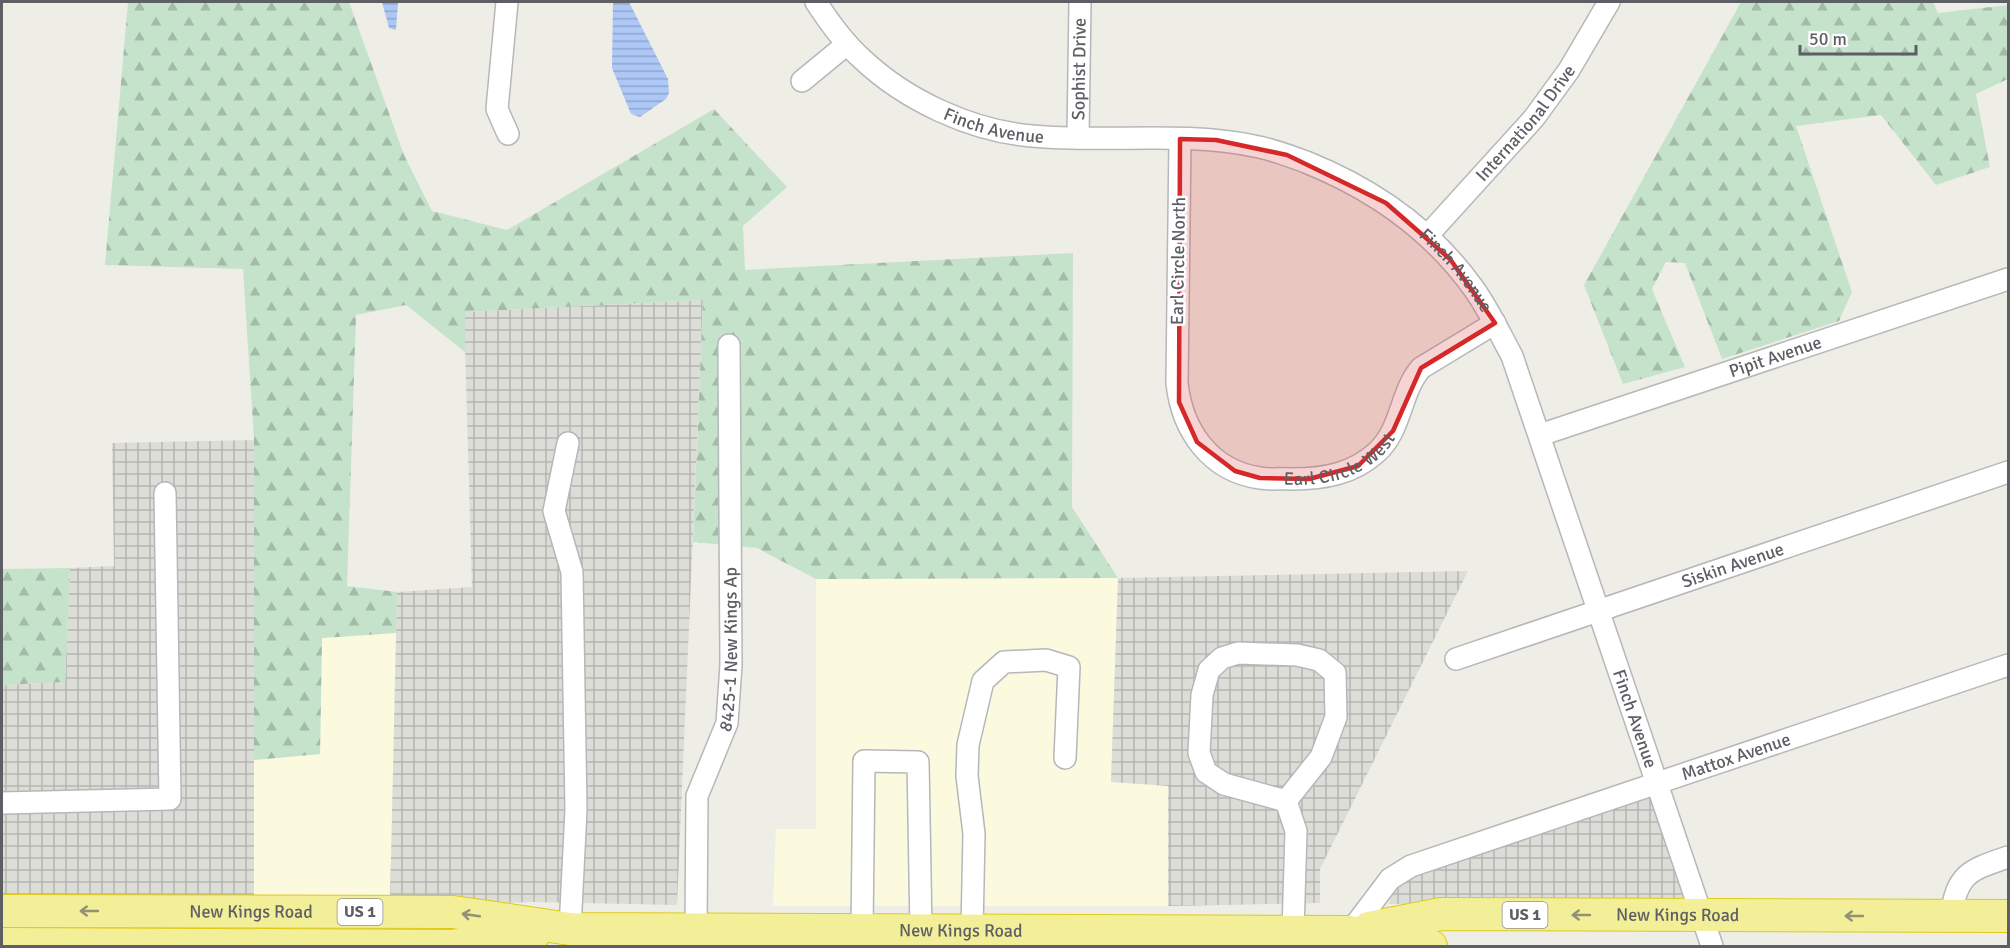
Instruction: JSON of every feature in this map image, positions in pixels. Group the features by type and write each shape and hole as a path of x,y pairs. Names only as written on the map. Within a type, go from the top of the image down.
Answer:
{"highway":[{"name":"New Kings Road","path":"2,911 453,912 580,935"},
{"name":"New Kings Road","path":"1350,932 1441,914 2008,916"},
{"name":"New Kings Road","path":"2,944 451,945 580,935 821,938 862,930 972,930 1350,932 1431,946"}],"street":[{"path":"507,2 497,109 508,134"},
{"name":"Finch Avenue","path":"816,2 833,28 861,59 908,94 962,120 996,131 1032,136 1216,140 1256,146 1287,155 1357,186 1386,203 1427,236 1450,259 1474,290 1512,356 1712,946"},
{"name":"Sophist Drive","path":"1078,137 1080,2"},
{"name":"International Drive","path":"1427,236 1534,118 1569,70 1609,2"},
{"path":"802,81 847,44"},
{"name":"Earl Circle North","path":"1177,383 1180,139"},
{"name":"Pipit Avenue","path":"1540,435 2008,279"},
{"name":"Earl Circle West","path":"1177,383 1179,402 1185,421 1197,442 1235,471 1260,478 1309,479 1334,476 1358,466 1378,450 1392,431 1413,377 1421,368 1495,323"},
{"name":"8425-1 New Kings Ap","path":"687,938 697,796 699,786 727,723 729,711 731,665 729,345"},
{"path":"568,443 554,511 572,572 580,935"},
{"name":"Siskin Avenue","path":"1456,659 2008,472"},
{"path":"2,803 170,799 165,493"},
{"path":"1238,653 1297,655 1319,660 1335,673 1336,717 1321,757 1286,801 1224,784 1206,772 1199,753 1202,695 1209,670 1222,658 1238,653"},
{"path":"972,930 974,834 967,776 968,745 983,681 1004,663 1046,660 1069,667 1065,758"},
{"name":"Mattox Avenue","path":"1350,932 1390,879 1411,866 2008,665"},
{"path":"862,930 864,761 918,762 921,930"},
{"path":"1286,801 1296,831 1293,931"},
{"path":"1951,916 1954,895 1967,874 2008,858"}],"highlighted area":[{"path":"1180,139 1216,140 1287,155 1386,203 1450,259 1495,323 1421,368 1393,431 1358,466 1309,479 1260,478 1235,471 1197,442 1179,402"}],"shaded area":[{"path":"703,300 677,905 533,902 390,906 397,592 472,587 464,312"},
{"path":"254,440 254,903 2,901 2,685 65,682 70,568 114,566 112,443"},
{"path":"1468,571 1320,869 1320,903 1168,906 1168,786 1111,782 1118,578"},
{"path":"1118,578 1111,782 1168,785 1168,906 773,906 776,829 816,829 816,579"},
{"path":"396,633 390,906 254,903 254,760 320,754 322,638"},
{"path":"1653,791 1688,905 1389,904 1395,884 1420,870"}],"green space":[{"path":"128,2 349,2 404,155 432,211 507,230 714,109 787,187 743,226 745,270 1073,253 1072,507 1118,578 816,579 757,548 693,542 703,300 465,312 465,352 406,305 356,315 347,586 397,592 396,633 322,638 320,754 254,760 254,440 243,269 105,265"},
{"path":"1741,2 1933,2 1938,13 2008,5 2008,79 1976,94 1990,167 1936,185 1881,115 1796,126 1852,292 1839,321 1722,359 1685,263 1666,262 1652,289 1685,367 1623,384 1584,285"},
{"path":"70,568 65,682 2,685 2,569"}],"water":[{"path":"382,2 398,2 396,30 389,28"},
{"path":"613,2 629,2 668,79 669,93 666,99 640,117 631,114 612,68"}]}
